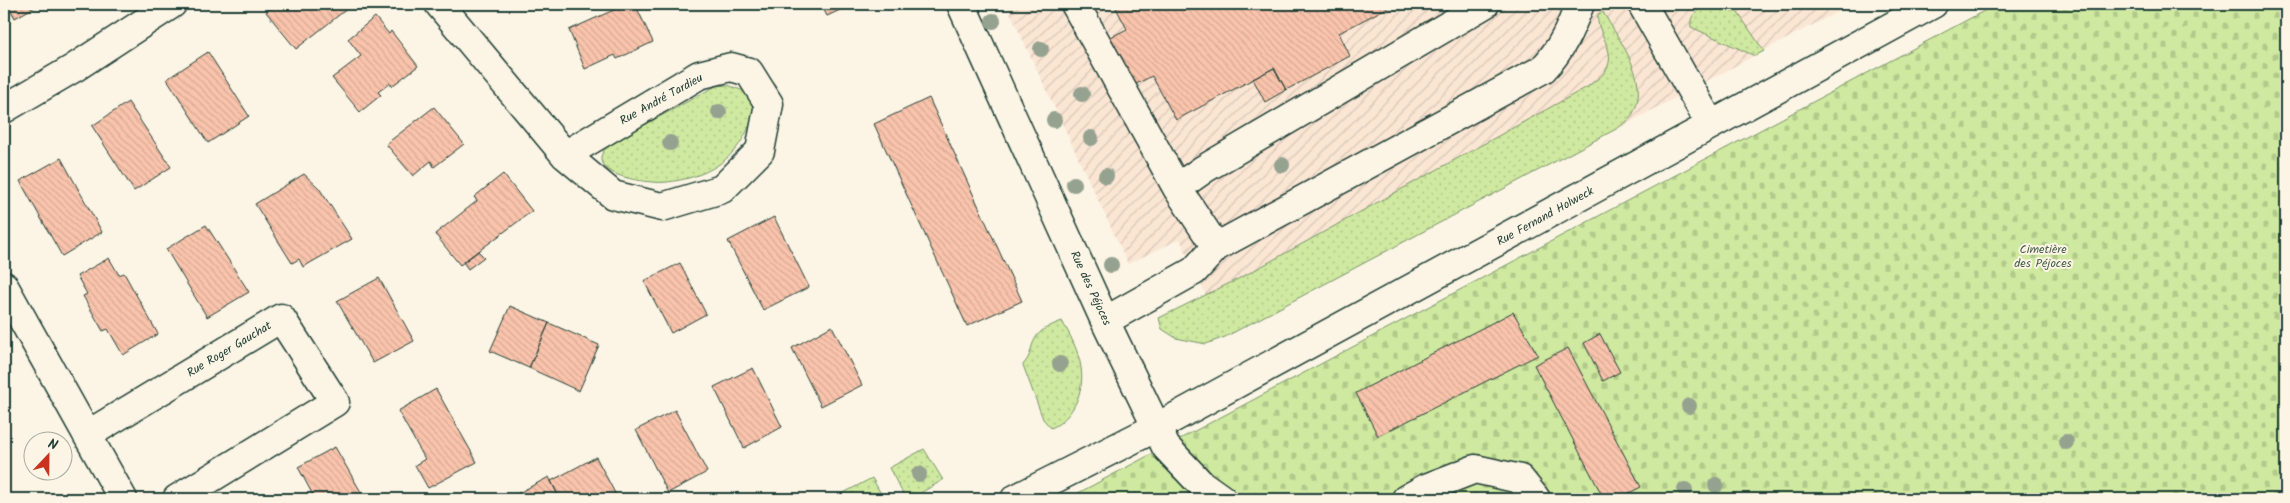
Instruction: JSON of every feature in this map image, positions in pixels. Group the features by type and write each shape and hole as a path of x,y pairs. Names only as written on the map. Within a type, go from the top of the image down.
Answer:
{"street":[{"path":"4,109 74,68 172,4"},
{"name":"Rue André Tardieu","path":"439,4 565,155 613,195 662,207 722,189 760,151 769,104 749,72 732,67 699,76 565,155"},
{"name":"Rue des Péjoces","path":"961,4 1105,321 1166,447 1201,484 1222,499"},
{"path":"1075,4 1178,188 1216,247"},
{"path":"1178,188 1204,168 1484,4"},
{"path":"1105,321 1194,271 1216,247 1543,69 1558,53 1580,4"},
{"path":"1642,4 1712,125"},
{"name":"Rue Fernand Holweck","path":"1157,427 1933,4"},
{"path":"4,286 123,499"},
{"name":"Rue Roger Gauchat","path":"87,435 281,318 335,402 177,499"},
{"path":"1015,499 1157,427"},
{"path":"1406,499 1426,488 1475,469 1520,479 1536,499"}],"shaded area":[{"path":"1006,4 1852,4 1225,337 1180,239 1128,264"}],"green space":[{"path":"1711,4 1732,4 1764,51 1755,56 1691,27 1693,15"},
{"name":"Cimetière des Péjoces","path":"1997,4 2286,4 2286,499 1067,499"},
{"path":"1603,12 1632,64 1638,91 1636,105 1630,118 1618,128 1225,337 1206,344 1176,338 1162,329 1159,318 1242,277 1589,86 1605,72 1609,63 1608,49 1598,21 1598,14"},
{"path":"728,85 746,92 756,109 742,140 732,154 718,165 694,176 660,182 640,181 619,175 604,166 601,160 602,155 604,150 613,142 716,86"},
{"path":"1062,321 1078,355 1082,377 1076,403 1066,418 1051,428 1043,419 1023,365 1037,336 1047,328"},
{"path":"924,449 943,480 910,499 906,499 889,468"},
{"path":"872,478 884,499 832,499"}],"building":[{"path":"7,4 40,4 15,18"},
{"path":"276,4 353,4 296,49 266,12"},
{"path":"627,4 635,4 653,42 617,59 615,55 585,69 569,30"},
{"path":"821,4 853,4 827,16"},
{"path":"1114,4 1394,4 1339,33 1350,56 1286,90 1274,68 1176,120 1152,76 1134,85 1109,38 1127,29"},
{"path":"375,17 389,34 391,31 418,66 392,86 390,83 378,92 381,95 360,112 332,78 361,56 348,39"},
{"path":"208,52 249,116 208,143 167,79"},
{"path":"1274,68 1286,90 1265,102 1253,79"},
{"path":"929,98 1022,301 967,326 874,124"},
{"path":"128,102 171,167 134,191 92,126"},
{"path":"434,107 464,144 434,167 431,161 413,176 386,144"},
{"path":"61,158 102,232 62,256 20,181"},
{"path":"304,174 319,188 352,239 303,267 299,259 292,263 255,204"},
{"path":"503,174 532,211 460,265 435,234 477,201 474,197"},
{"path":"774,217 809,287 763,310 728,241"},
{"path":"206,225 249,292 207,317 166,249"},
{"path":"478,251 484,257 468,269 463,262"},
{"path":"109,258 119,275 124,273 158,334 123,355 108,329 103,331 83,296 87,294 77,276"},
{"path":"680,263 706,314 671,333 644,281"},
{"path":"379,278 414,341 373,363 337,301"},
{"path":"510,306 549,323 529,368 490,351"},
{"path":"1513,312 1538,355 1378,436 1356,393"},
{"path":"549,323 599,345 579,391 529,368"},
{"path":"832,326 862,385 821,406 792,348"},
{"path":"1600,334 1620,372 1603,381 1584,343"},
{"path":"1568,348 1641,487 1617,499 1604,499 1534,365"},
{"path":"753,368 782,427 744,448 714,387"},
{"path":"436,389 477,462 428,488 415,465 425,459 398,411"},
{"path":"675,410 707,472 668,493 636,430"},
{"path":"335,447 365,499 315,499 298,467"},
{"path":"596,457 618,499 560,499 551,481"},
{"path":"549,477 560,499 507,499"}]}
